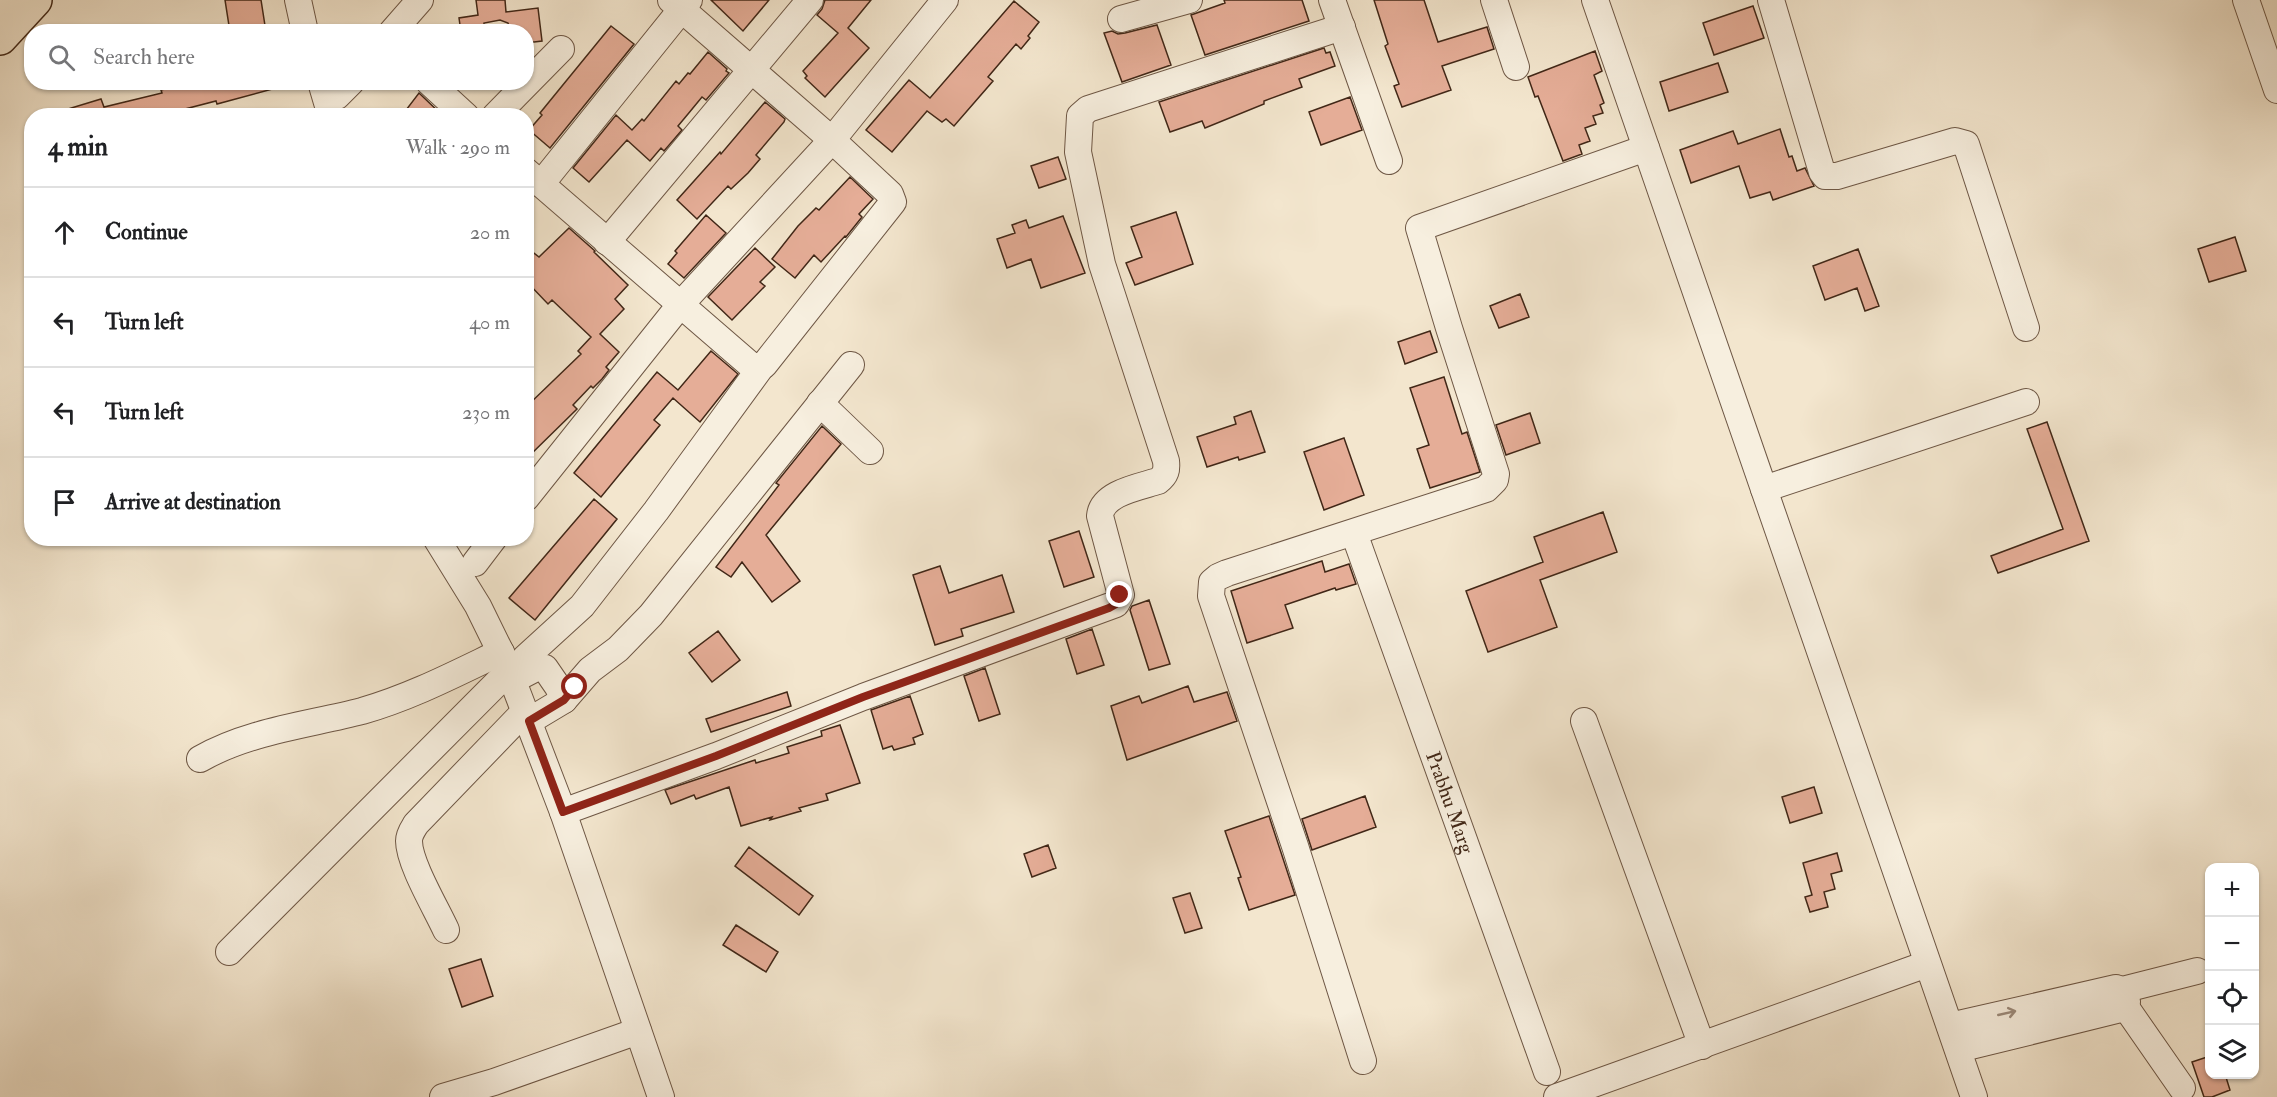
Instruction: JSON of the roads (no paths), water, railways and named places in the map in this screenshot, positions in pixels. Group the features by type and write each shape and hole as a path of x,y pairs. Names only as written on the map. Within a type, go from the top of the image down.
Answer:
{"main road":[{"path":"0,38 35,0"}],"street":[{"path":"298,0 303,24"},
{"path":"399,24 420,0"},
{"path":"607,242 810,0"},
{"path":"534,488 680,305 832,140 945,0"},
{"path":"1121,19 1189,0"},
{"path":"1332,0 1389,161"},
{"path":"1494,0 1516,67"},
{"path":"1595,0 1974,1097"},
{"path":"1771,0 1822,172 1826,176 1838,176 1955,141 1966,144 2026,328"},
{"path":"2246,0 2277,90"},
{"path":"230,952 512,665 582,606 656,511 761,367 893,202 890,194 680,3 534,175"},
{"path":"563,812 716,756 863,697 1116,604 1120,595 1101,510 1112,497 1158,481 1167,470 1102,264 1077,152 1080,116 1088,109 1342,27"},
{"path":"534,76 561,49"},
{"path":"437,90 457,108"},
{"path":"503,108 521,90"},
{"path":"1363,1061 1210,588 1212,582 1218,577 1486,489 1495,480 1496,474 1419,228 1646,148"},
{"path":"534,181 750,366 761,367"},
{"path":"446,930 412,858 409,838 416,824 527,716 564,700 590,670 618,649 651,615 851,364"},
{"path":"1764,489 2026,402"},
{"path":"820,404 870,451"},
{"name":"Prabhu Marg","path":"1354,533 1547,1072"},
{"path":"441,546 512,665 527,716 563,812 661,1097"},
{"path":"475,562 488,546"},
{"path":"200,759 218,749 252,738 390,702 427,687 512,665 536,669 545,668 564,700"},
{"path":"1584,720 1702,1046"},
{"path":"1557,1097 1928,964"},
{"path":"2123,998 2197,971"},
{"path":"1954,1038 2116,988 2182,1088"},
{"path":"443,1097 494,1082 638,1030"}]}
